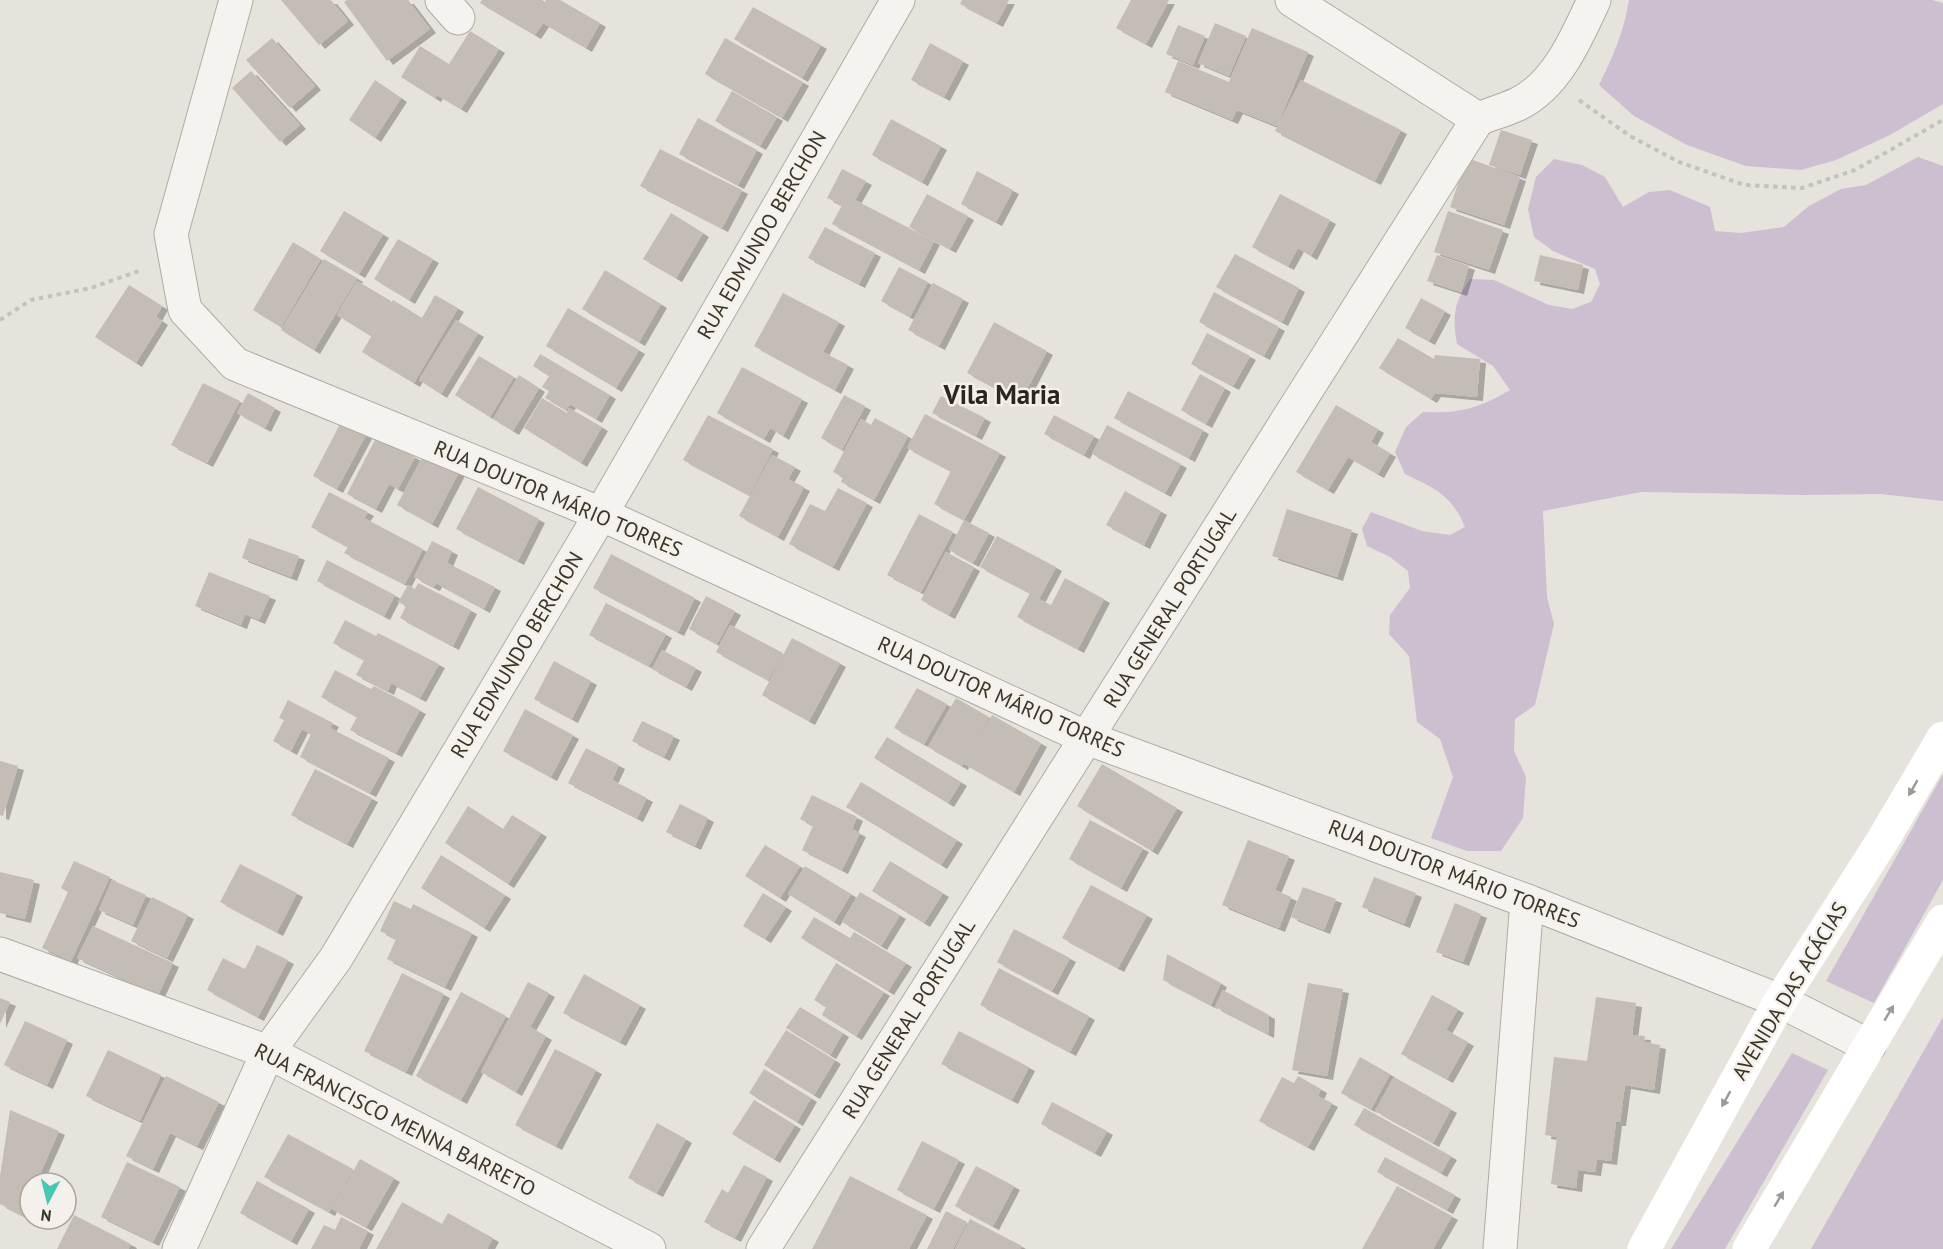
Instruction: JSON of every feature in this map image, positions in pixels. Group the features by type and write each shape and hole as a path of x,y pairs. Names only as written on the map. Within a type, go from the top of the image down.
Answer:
{"street":[{"path":"176,261 171,234 236,0"},
{"name":"RUA EDMUNDO BERCHON","path":"179,1249 268,1052 336,958 601,514 898,0"},
{"path":"1293,0 1478,119 1520,104 1547,83 1575,41 1594,0"},
{"name":"RUA GENERAL PORTUGAL","path":"763,1249 1478,119"},
{"name":"RUA DOUTOR MÁRIO TORRES","path":"176,261 184,310 235,364 601,514 1088,738 1527,901 1780,1001 1869,1046"},
{"name":"AVENIDA DAS ACÁCIAS","path":"1644,1249 1780,1001 1884,838 1943,738"},
{"path":"1500,1249 1527,901"},
{"path":"1749,1249 1943,921"},
{"name":"RUA FRANCISCO MENNA BARRETO","path":"0,954 268,1052 649,1249"}],"path":[{"path":"1576,98 1630,136 1679,162 1744,185 1802,188 1854,170 1943,120"},
{"path":"0,320 31,300 91,288 138,271 176,261"}],"shaded area":[{"path":"1629,0 1932,0 1943,3 1943,104 1890,135 1836,160 1801,170 1746,166 1687,145 1634,116 1599,85 1617,44"},
{"path":"1918,157 1943,166 1943,501 1880,494 1641,492 1543,511 1547,597 1554,624 1535,705 1515,719 1514,751 1526,777 1523,818 1501,851 1467,851 1431,838 1453,777 1440,739 1417,722 1409,656 1389,634 1390,615 1410,588 1408,571 1390,557 1367,546 1362,529 1371,512 1422,531 1450,535 1465,527 1448,500 1433,488 1405,474 1395,452 1406,427 1423,412 1469,409 1510,390 1493,366 1457,344 1456,310 1470,279 1494,280 1549,305 1572,309 1591,302 1600,284 1595,269 1553,251 1534,237 1528,209 1536,177 1554,159 1582,165 1605,177 1623,207 1649,192 1670,190 1710,207 1715,231 1741,233 1784,227 1809,206 1841,189 1866,185"},
{"path":"1943,774 1943,880 1874,1003 1826,981"},
{"path":"1943,1017 1943,1249 1811,1249"},
{"path":"1792,1053 1828,1070 1725,1249 1671,1249"}],"building":[{"path":"281,0 331,0 348,21 319,45"},
{"path":"347,0 408,0 430,29 387,61 344,2"},
{"path":"482,0 542,0 545,2 546,0 560,0 600,23 586,48 543,23 535,35 480,3"},
{"path":"962,0 1009,0 997,23 960,4"},
{"path":"1131,0 1169,0 1146,44 1116,28"},
{"path":"753,7 821,45 802,78 734,39"},
{"path":"1215,23 1246,36 1229,76 1198,63"},
{"path":"1178,25 1205,36 1193,65 1166,54"},
{"path":"1252,28 1308,52 1277,126 1237,110 1232,120 1165,92 1178,61 1229,82"},
{"path":"470,31 499,49 461,109 437,95 435,98 401,77 420,46 449,64"},
{"path":"272,38 315,86 290,108 246,60"},
{"path":"725,38 803,82 782,118 705,74"},
{"path":"930,43 963,61 944,97 911,80"},
{"path":"251,71 300,125 280,142 232,88"},
{"path":"375,80 401,98 375,138 349,120"},
{"path":"1301,80 1401,130 1375,181 1275,131"},
{"path":"732,91 777,117 760,146 715,121"},
{"path":"698,118 757,150 738,185 679,154"},
{"path":"891,119 941,146 922,182 872,155"},
{"path":"1501,130 1532,140 1520,175 1489,165"},
{"path":"660,149 742,190 722,228 640,186"},
{"path":"1467,158 1520,177 1504,225 1450,207"},
{"path":"842,169 866,181 855,200 934,241 919,270 832,224 842,205 827,198"},
{"path":"977,171 1013,190 996,222 961,204"},
{"path":"927,194 968,216 950,249 909,227"},
{"path":"1280,194 1330,220 1311,256 1298,248 1288,266 1252,247"},
{"path":"344,211 383,234 359,274 320,251"},
{"path":"1448,211 1503,230 1489,270 1434,252"},
{"path":"671,213 703,233 676,278 643,259"},
{"path":"825,227 875,253 859,284 808,258"},
{"path":"398,239 433,259 409,300 374,279"},
{"path":"293,242 321,259 281,327 253,310"},
{"path":"1235,254 1299,288 1282,322 1216,287"},
{"path":"1437,255 1469,266 1461,292 1427,281"},
{"path":"1540,255 1583,265 1578,290 1534,281"},
{"path":"324,259 357,278 314,350 281,330"},
{"path":"899,267 928,282 910,317 881,301"},
{"path":"605,270 661,304 639,342 582,309"},
{"path":"357,281 391,301 371,336 337,315"},
{"path":"933,283 963,299 939,346 908,330"},
{"path":"129,285 162,306 156,317 162,321 136,363 95,337"},
{"path":"1214,292 1279,327 1264,356 1199,322"},
{"path":"783,293 839,322 823,352 848,365 835,390 754,346"},
{"path":"435,295 458,308 414,383 362,352 393,300 422,318"},
{"path":"1421,298 1445,311 1429,341 1405,328"},
{"path":"568,308 639,350 616,388 546,346"},
{"path":"456,320 478,333 441,394 419,380"},
{"path":"994,322 1047,351 1021,401 967,373"},
{"path":"1207,333 1250,356 1233,386 1191,364"},
{"path":"1398,338 1434,359 1435,355 1480,359 1477,397 1435,393 1431,399 1379,368"},
{"path":"540,354 610,395 596,419 570,404 566,410 545,398 549,391 542,387 549,376 533,366"},
{"path":"479,356 514,377 490,417 455,395"},
{"path":"742,367 802,399 783,436 770,428 764,439 717,413"},
{"path":"1200,374 1225,388 1206,424 1181,410"},
{"path":"519,375 539,388 513,431 493,419"},
{"path":"203,383 240,401 207,463 171,445"},
{"path":"1128,391 1203,430 1189,458 1114,418"},
{"path":"248,393 275,408 265,428 237,413"},
{"path":"844,395 865,406 842,450 821,438"},
{"path":"941,396 985,418 976,436 932,413"},
{"path":"542,398 567,413 569,408 602,427 581,463 524,428"},
{"path":"1336,405 1378,429 1371,442 1390,453 1378,474 1348,457 1328,490 1296,472"},
{"path":"925,414 1000,453 964,520 934,504 951,471 907,448"},
{"path":"708,415 773,449 749,495 683,460"},
{"path":"1054,415 1094,436 1084,455 1044,434"},
{"path":"875,418 908,436 874,500 841,482 843,477 833,472 861,419 871,425"},
{"path":"341,422 366,435 337,489 313,476"},
{"path":"1107,425 1181,464 1165,493 1092,454"},
{"path":"377,436 415,457 398,489 389,484 376,509 347,494"},
{"path":"425,452 460,470 432,524 397,505"},
{"path":"772,455 795,467 788,479 804,487 778,537 739,516"},
{"path":"478,487 539,519 518,561 456,529"},
{"path":"838,488 867,503 833,567 789,544 810,504 825,511"},
{"path":"1125,491 1161,511 1144,545 1106,525"},
{"path":"329,492 368,512 364,518 423,549 405,584 344,553 348,547 311,527"},
{"path":"1287,509 1352,530 1337,577 1272,556"},
{"path":"919,514 953,532 921,592 887,575"},
{"path":"964,520 989,533 973,563 949,550"},
{"path":"997,536 1056,567 1039,599 1051,605 1065,578 1104,599 1078,649 1017,617 1030,593 980,567"},
{"path":"249,538 299,556 291,577 242,558"},
{"path":"432,541 452,551 447,563 495,587 484,609 436,583 434,587 414,577"},
{"path":"946,552 974,567 949,615 921,600"},
{"path":"611,554 695,598 678,632 593,588"},
{"path":"327,560 395,595 384,616 317,581"},
{"path":"209,572 270,596 259,620 245,614 241,625 195,606"},
{"path":"418,583 471,610 453,646 400,618 406,606 398,602 408,585 415,589"},
{"path":"706,596 735,611 717,644 689,629"},
{"path":"606,603 666,634 649,666 589,635"},
{"path":"345,620 376,636 378,633 439,664 420,698 391,683 388,691 356,675 364,660 333,643"},
{"path":"730,625 783,653 768,680 716,652"},
{"path":"792,638 840,663 809,721 762,695"},
{"path":"662,650 696,668 686,687 652,669"},
{"path":"554,661 591,681 572,719 534,699"},
{"path":"335,670 371,689 374,686 420,710 396,753 350,730 357,717 321,697"},
{"path":"917,688 947,704 924,744 894,728"},
{"path":"956,698 989,717 966,760 992,715 1041,743 1014,792 963,763 962,766 928,747"},
{"path":"288,700 333,723 330,728 389,758 370,793 300,757 311,734 302,729 291,751 273,741 284,720 279,718"},
{"path":"525,709 573,735 551,777 503,751"},
{"path":"642,721 674,736 664,757 632,741"},
{"path":"887,737 961,782 948,803 874,758"},
{"path":"586,748 619,765 612,780 647,798 637,818 568,783"},
{"path":"0,761 18,766 3,816 0,815"},
{"path":"1102,764 1177,808 1152,851 1077,806"},
{"path":"315,769 372,798 347,844 291,815"},
{"path":"861,782 957,840 941,865 846,807"},
{"path":"812,795 857,817 852,829 860,833 842,870 802,850 813,826 800,819"},
{"path":"680,804 708,818 695,846 666,832"},
{"path":"468,806 503,829 512,815 541,833 508,884 445,843"},
{"path":"1090,820 1143,848 1121,888 1069,859"},
{"path":"1248,840 1289,856 1275,890 1291,897 1279,928 1222,905"},
{"path":"765,845 800,866 780,898 745,876"},
{"path":"441,855 505,895 484,928 421,888"},
{"path":"74,861 110,877 71,961 42,948 68,892 61,888"},
{"path":"890,861 943,893 924,923 872,891"},
{"path":"240,864 297,893 277,932 220,902"},
{"path":"805,866 851,894 834,922 788,894"},
{"path":"0,872 34,880 25,919 0,913"},
{"path":"1374,877 1416,893 1404,924 1362,907"},
{"path":"112,880 146,895 133,925 99,910"},
{"path":"1091,885 1147,915 1118,968 1062,938"},
{"path":"1303,887 1336,899 1324,930 1291,917"},
{"path":"860,892 900,915 881,946 842,922"},
{"path":"763,893 786,907 765,939 743,926"},
{"path":"152,897 188,915 167,958 131,941"},
{"path":"394,901 411,909 413,904 472,933 445,987 387,959 396,939 380,931"},
{"path":"1455,903 1481,914 1463,962 1436,952"},
{"path":"814,917 850,938 854,932 906,963 888,991 801,938"},
{"path":"93,926 173,963 158,995 77,958"},
{"path":"1014,929 1070,958 1052,991 997,962"},
{"path":"257,945 288,960 258,1017 207,990 223,958 245,969"},
{"path":"1167,954 1221,983 1211,1005 1163,980"},
{"path":"836,963 884,992 856,1036 822,1015 826,1007 814,1000"},
{"path":"999,968 1089,1016 1070,1052 980,1005"},
{"path":"402,973 444,994 406,1072 364,1051"},
{"path":"584,974 640,1005 620,1042 563,1013"},
{"path":"528,982 549,993 530,1027 546,1036 516,1092 481,1072"},
{"path":"1308,983 1343,989 1327,1076 1292,1070"},
{"path":"1223,990 1269,1015 1268,1034 1215,1007"},
{"path":"461,992 506,1016 461,1100 416,1076"},
{"path":"1432,995 1458,1009 1446,1030 1468,1042 1447,1079 1401,1054"},
{"path":"1596,997 1636,1003 1632,1035 1645,1036 1644,1042 1660,1045 1654,1090 1625,1085 1620,1122 1616,1122 1611,1161 1597,1159 1595,1172 1578,1170 1576,1188 1551,1184 1557,1137 1545,1135 1554,1057 1587,1061"},
{"path":"0,998 10,1002 0,1024"},
{"path":"800,1007 843,1033 830,1055 786,1028"},
{"path":"25,1021 67,1040 47,1085 4,1065"},
{"path":"786,1030 835,1060 814,1095 764,1065"},
{"path":"959,1031 1029,1067 1012,1100 941,1064"},
{"path":"555,1049 596,1070 556,1146 515,1125"},
{"path":"108,1050 161,1075 140,1121 86,1096"},
{"path":"1360,1057 1390,1074 1371,1109 1341,1093"},
{"path":"764,1069 811,1098 797,1122 749,1093"},
{"path":"166,1076 219,1102 197,1146 170,1133 153,1169 126,1156"},
{"path":"1298,1076 1321,1089 1318,1096 1332,1103 1308,1147 1259,1121 1282,1077 1294,1083"},
{"path":"1394,1077 1451,1109 1433,1143 1375,1111"},
{"path":"754,1100 795,1125 774,1159 732,1134"},
{"path":"1052,1102 1107,1131 1095,1153 1041,1124"},
{"path":"1364,1108 1451,1156 1441,1173 1354,1125"},
{"path":"10,1110 59,1131 41,1171 18,1171 18,1213 0,1204 0,1176"},
{"path":"657,1123 686,1139 657,1193 628,1178"},
{"path":"288,1134 353,1169 329,1212 264,1177"},
{"path":"922,1141 959,1160 934,1209 897,1190"},
{"path":"1385,1157 1455,1195 1447,1210 1377,1172"},
{"path":"360,1159 394,1178 366,1227 332,1209"},
{"path":"127,1162 180,1187 153,1242 101,1217"},
{"path":"744,1165 767,1177 735,1238 704,1222 722,1189 728,1193"},
{"path":"976,1166 1014,1186 993,1226 955,1206"},
{"path":"850,1176 927,1215 909,1249 812,1249"},
{"path":"257,1181 309,1209 291,1241 240,1213"},
{"path":"1397,1186 1452,1216 1433,1249 1362,1249"},
{"path":"402,1202 442,1224 448,1213 493,1238 487,1249 376,1249"},
{"path":"946,1211 967,1222 953,1249 927,1249"},
{"path":"78,1217 131,1244 128,1249 57,1249 66,1231 78,1231"},
{"path":"341,1217 368,1231 359,1249 311,1249 324,1225 335,1230"},
{"path":"970,1219 1022,1246 1020,1249 955,1249"}],"district":[{"name":"Vila Maria","path":"1002,395"}]}
